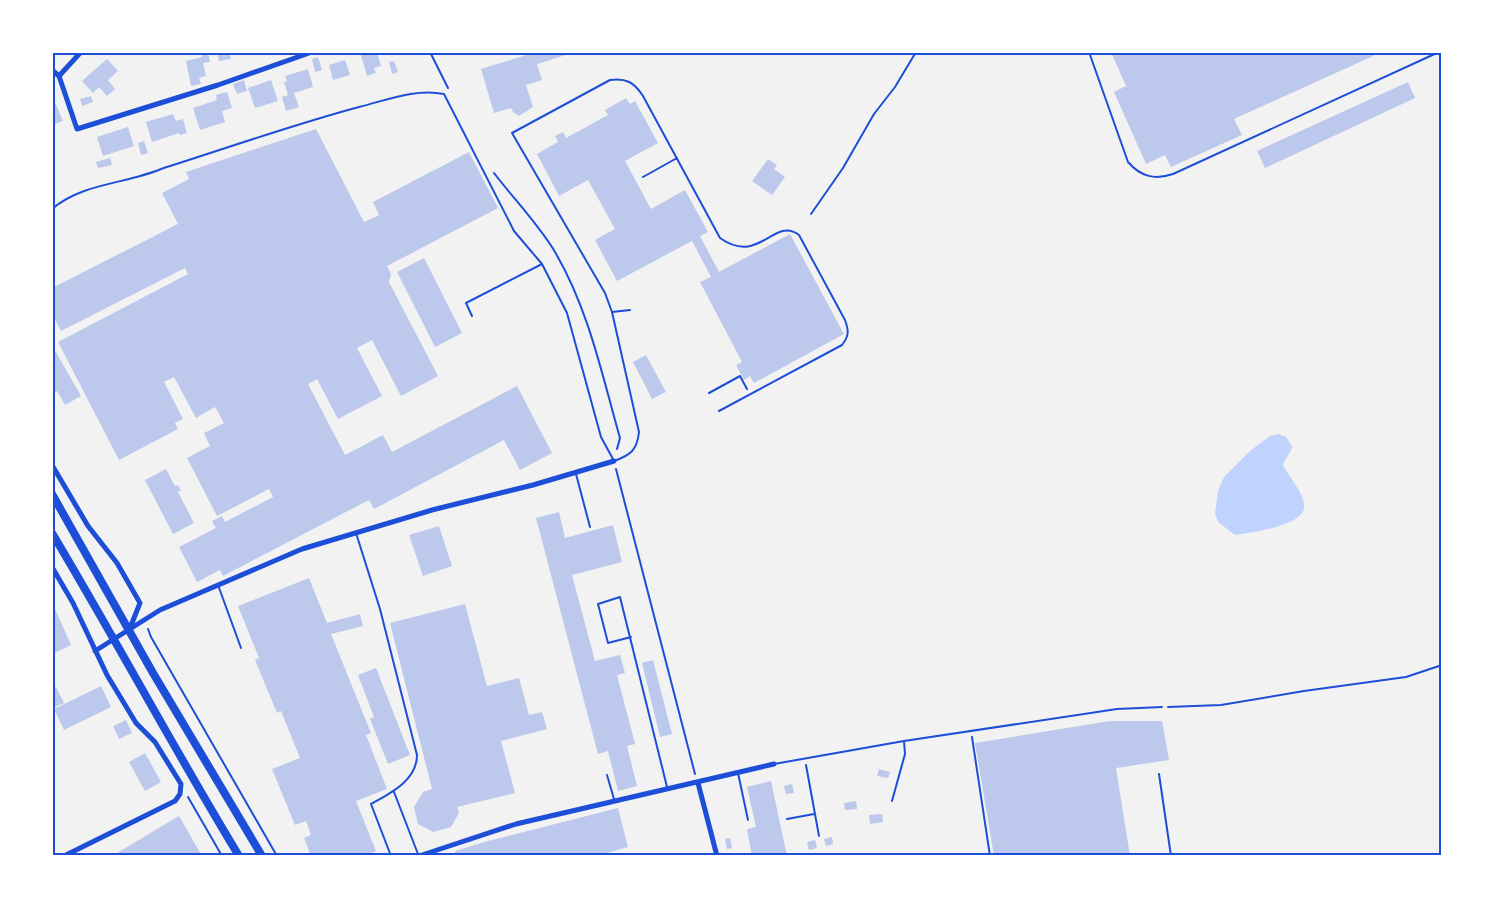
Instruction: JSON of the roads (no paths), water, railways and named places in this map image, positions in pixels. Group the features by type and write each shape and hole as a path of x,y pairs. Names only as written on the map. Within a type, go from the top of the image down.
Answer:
{"main road":[{"path":"52,494 129,630 262,855"},
{"path":"52,533 193,780 239,855"}],"street":[{"path":"59,76 81,52"},
{"path":"52,70 59,76 77,129 218,85 312,52"},
{"path":"95,651 160,610 302,549 432,510 533,485 614,460"},
{"path":"52,465 88,526 117,563 140,603 129,630"},
{"path":"52,567 73,603 106,675 136,723 155,742 180,784 180,794 175,801 64,855"},
{"path":"419,855 439,852 516,824 774,764"},
{"path":"698,783 717,855"}],"lane":[{"path":"1089,52 1128,162 1140,173 1159,178 1173,174 1439,52"},
{"path":"52,209 63,199 82,191 142,177 320,118 406,94 431,91 444,94 514,231 542,264 567,313 601,437 614,460 628,456 634,451 639,432 612,312 605,293 512,133 610,80 618,79 635,84 720,238 741,248 752,247 786,230 793,231 799,235 846,320 848,337 842,345 718,411"},
{"path":"643,177 677,158"},
{"path":"472,316 466,303 542,264"},
{"path":"612,312 630,310"},
{"path":"575,472 590,527"},
{"path":"356,532 381,609 417,755 417,765 412,774 394,792 371,804 391,855"},
{"path":"218,585 242,648"},
{"path":"631,637 608,643 598,604 620,597 631,637 668,789"},
{"path":"774,764 904,741 1117,709 1162,707"},
{"path":"892,801 905,754 904,741"},
{"path":"738,772 748,820"},
{"path":"1159,774 1171,855"},
{"path":"607,776 614,801"},
{"path":"394,792 419,855"}],"water":[{"path":"1278,434 1286,437 1292,446 1283,466 1303,499 1304,509 1301,515 1284,524 1235,535 1218,522 1215,513 1218,491 1224,477 1250,451 1270,436"}]}
